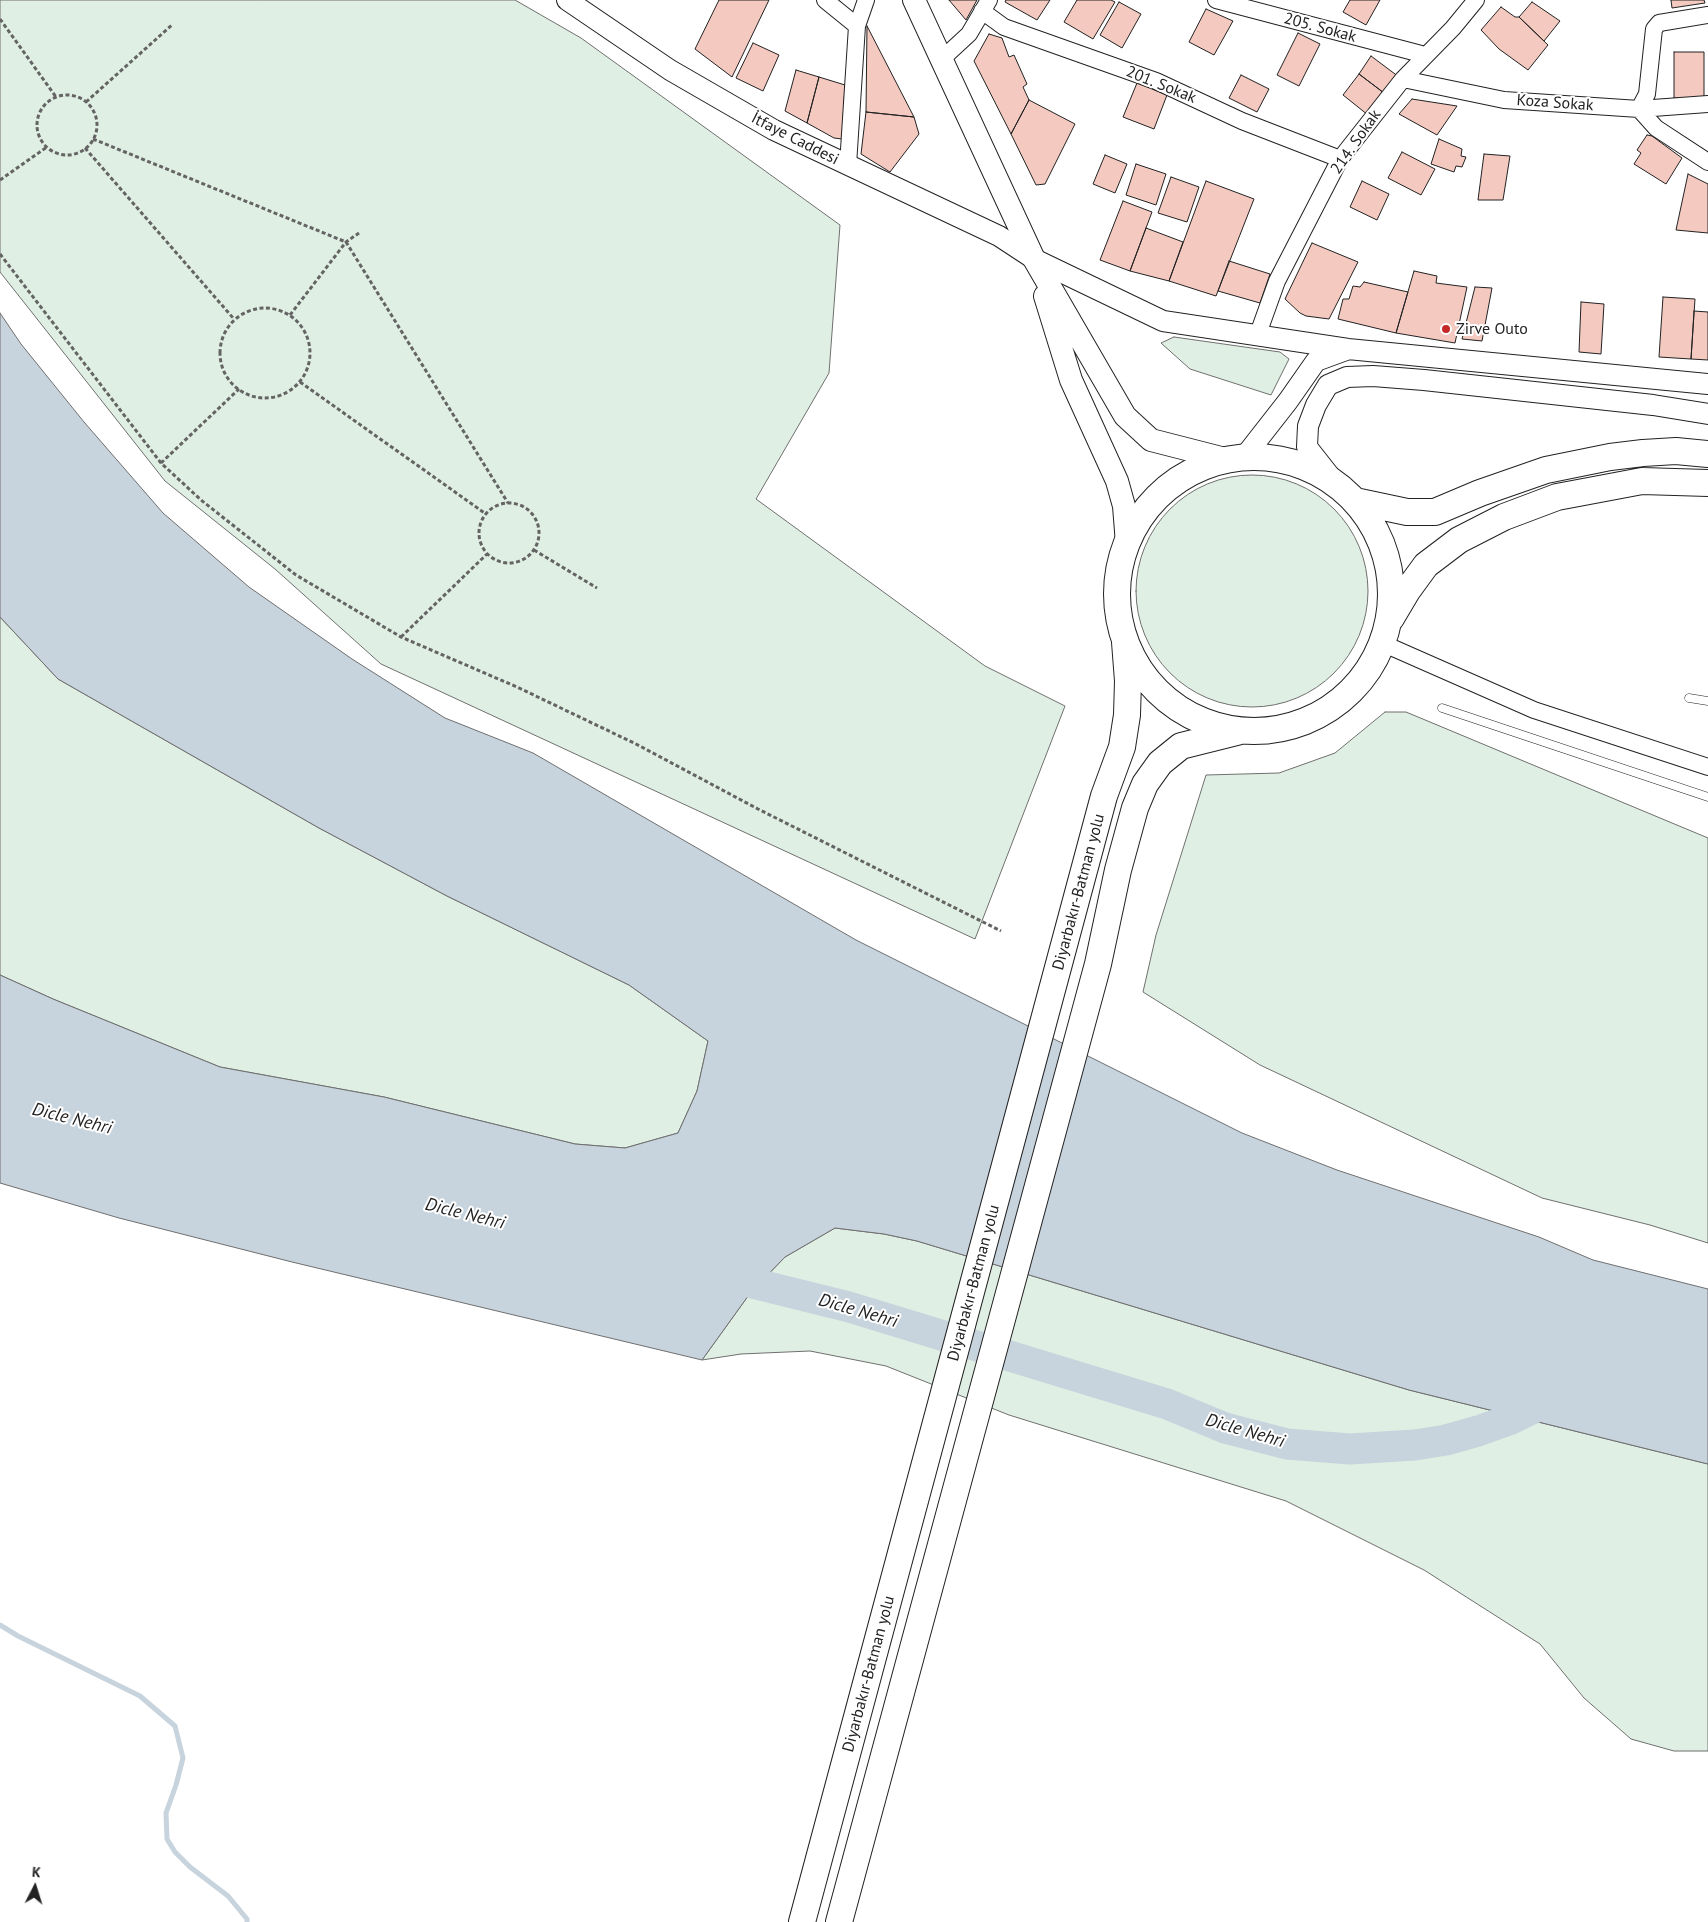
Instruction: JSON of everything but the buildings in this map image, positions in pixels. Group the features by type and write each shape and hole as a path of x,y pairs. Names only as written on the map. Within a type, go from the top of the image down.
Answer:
{"highway":[{"path":"1355,501 1406,512 1435,512 1480,493 1546,470 1610,457 1643,453 1676,452 1708,454"},
{"path":"1386,633 1393,599 1387,553 1366,512 1333,480 1291,461 1237,458 1200,466 1162,491 1134,526 1118,568 1116,613 1130,656 1157,693 1194,719 1237,732 1282,730 1325,713 1360,683 1386,633 1407,591 1426,565 1459,540 1504,517 1557,497 1642,481 1708,484"},
{"name":"Diyarbakır-Batman yolu","path":"802,1922 1104,796 1122,747 1127,715 1126,642"},
{"name":"Diyarbakır-Batman yolu","path":"839,1922 1098,964 1118,870 1135,808 1145,784 1160,763 1181,746 1237,732"}],"main road":[{"path":"914,0 1034,259 1125,416 1151,440 1237,458"},
{"path":"1034,259 1071,380 1117,481 1124,506 1127,544"}],"street":[{"name":"İtfaye Caddesi","path":"567,0 670,70 774,130 999,236 1034,259 1163,321 1348,349 1708,384"},
{"path":"825,0 857,26"},
{"path":"848,165 857,26 866,0"},
{"name":"205. Sokak","path":"1216,0 1425,55"},
{"name":"214. Sokak","path":"1258,334 1277,281 1340,159 1404,79 1453,28 1476,0"},
{"path":"942,59 969,34 986,6"},
{"name":"201. Sokak","path":"986,6 1004,27 1156,81 1242,121 1340,159"},
{"path":"1708,15 1659,23 1654,29 1648,94 1639,109 1656,128 1708,162"},
{"name":"Koza Sokak","path":"1404,79 1504,100 1639,109 1708,104"},
{"path":"1237,458 1288,401 1316,361 1348,349"},
{"path":"1333,480 1307,447 1308,426 1316,405 1328,385 1347,378 1373,376 1424,380 1653,405 1708,414"},
{"path":"1386,633 1534,710 1708,767"}],"lane":[{"path":"1688,698 1708,701"},
{"path":"1442,708 1708,797"}],"path":[{"path":"0,20 56,97"},
{"path":"86,102 173,24"},
{"path":"64,95 74,96 86,102 91,107 97,126 93,139 85,148 73,154 64,155 47,147 37,131 39,112 45,104 56,97 64,95"},
{"path":"93,139 346,242 508,503"},
{"path":"0,180 47,147"},
{"path":"85,148 234,319"},
{"path":"290,315 346,242 359,234"},
{"path":"0,254 161,463 201,500 296,575 401,637 517,687 636,744 758,809 1001,931"},
{"path":"261,308 276,309 290,315 301,325 308,338 311,354 308,369 300,382 290,391 278,396 264,398 251,396 229,380 222,368 220,356 221,342 226,330 234,319 247,311 261,308"},
{"path":"300,382 486,514"},
{"path":"161,463 239,389"},
{"path":"508,503 518,504 526,508 538,523 540,532 538,542 528,557 511,564 494,559 487,554 479,538 481,521 486,514 500,504 508,503"},
{"path":"534,550 597,588"},
{"path":"401,637 487,554"}],"green space":[{"path":"0,0 515,0 581,38 840,225 829,373 756,499 985,666 1065,706 975,939 381,664 275,569 165,481 0,272"},
{"path":"1174,337 1280,352 1289,359 1271,395 1190,369 1161,343"},
{"path":"1252,475 1286,480 1296,484 1307,489 1334,509 1354,536 1359,547 1363,557 1368,591 1363,625 1359,635 1354,646 1334,673 1307,693 1296,698 1286,702 1252,707 1218,702 1208,698 1197,693 1170,673 1150,646 1145,635 1141,625 1136,591 1141,557 1145,547 1150,536 1170,509 1197,489 1208,484 1218,480"},
{"path":"0,617 58,679 319,828 447,896 629,985 708,1041 697,1091 678,1133 625,1148 575,1144 384,1097 220,1067 53,999 0,975"},
{"path":"1385,712 1406,712 1708,838 1708,1243 1650,1225 1542,1198 1260,1065 1143,992 1156,935 1206,775 1279,773 1335,753"},
{"path":"835,1228 884,1234 917,1241 1409,1390 1708,1464 1708,1751 1674,1751 1631,1739 1584,1698 1540,1644 1424,1570 1286,1501 1009,1415 886,1366 810,1351 741,1354 702,1360 751,1292 785,1257"}],"water":[{"path":"0,313 21,344 84,422 163,513 249,587 352,659 445,718 533,753 856,940 1242,1133 1337,1170 1539,1237 1593,1260 1708,1289 1708,1464 1409,1390 917,1241 884,1234 835,1228 785,1257 751,1292 702,1360 292,1262 119,1218 0,1183 0,975 53,999 220,1067 384,1097 575,1144 625,1148 678,1133 697,1091 708,1041 629,985 447,896 319,828 58,679 0,617"}],"waterway":[{"name":"Dicle Nehri","path":"716,1274 849,1307 1167,1404 1225,1428 1287,1444 1350,1449 1415,1445 1446,1440 1509,1420 1556,1397"},
{"path":"0,1625 18,1636 140,1696 175,1726 183,1758 166,1813 167,1839 175,1852 190,1867 228,1896 247,1919 247,1922"}],"place":[{"name":"Zirve Outo","path":"1446,329"}]}
